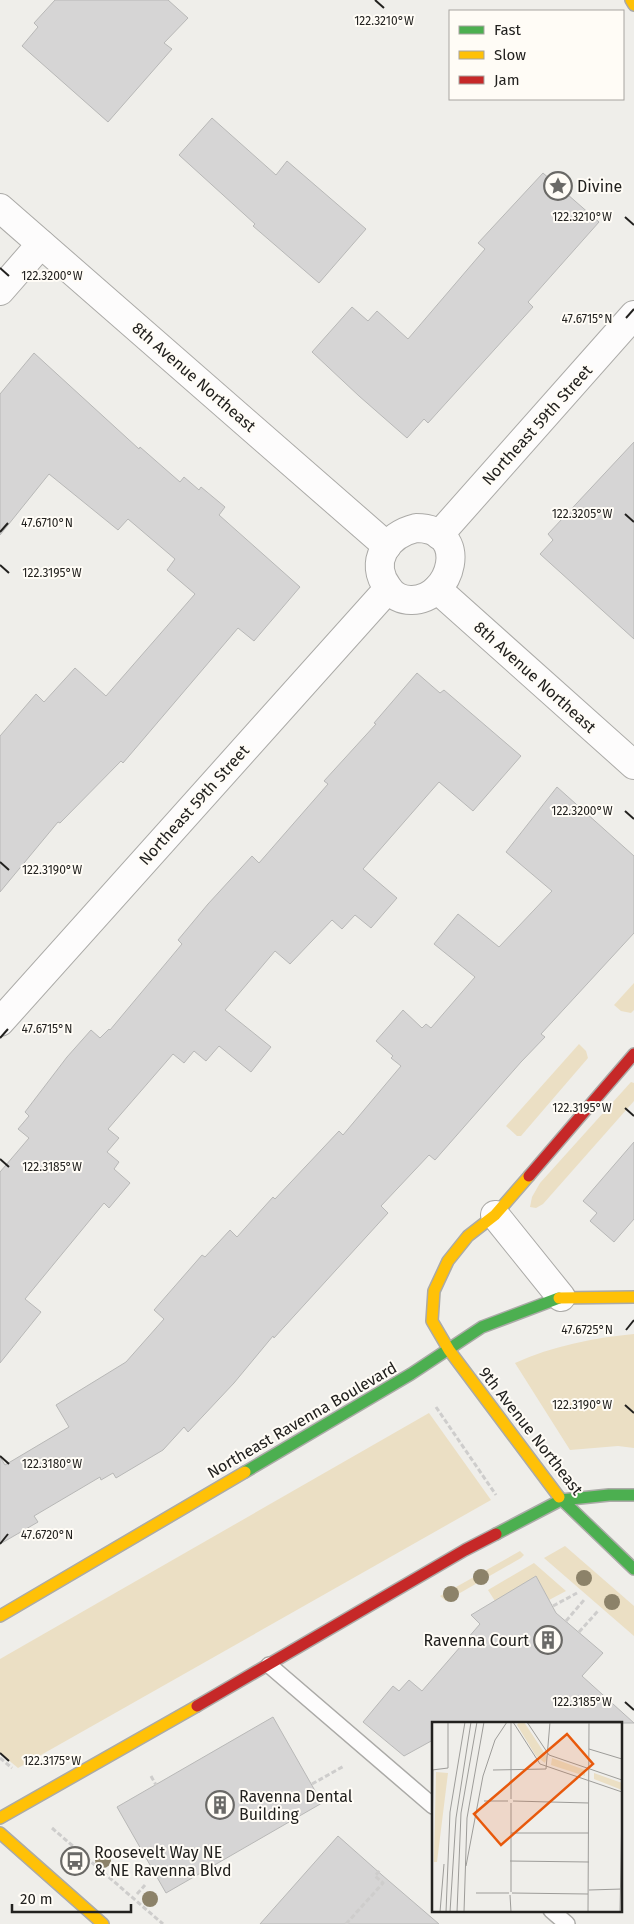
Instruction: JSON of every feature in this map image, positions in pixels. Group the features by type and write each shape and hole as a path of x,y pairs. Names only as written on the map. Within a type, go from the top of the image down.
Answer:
{"main road":[{"path":"631,0 634,4"},
{"name":"9th Avenue Northeast","path":"634,1054 495,1215 468,1236 448,1261 434,1291 432,1321 449,1350 560,1500 634,1569"},
{"name":"Northeast Ravenna Boulevard","path":"0,1616 411,1374 482,1327 561,1297 634,1296"},
{"path":"0,1818 269,1665 465,1550 560,1500 609,1495 634,1495"},
{"path":"0,1833 103,1924"}],"street":[{"name":"8th Avenue Northeast","path":"0,208 387,546"},
{"path":"0,290 41,244"},
{"name":"Northeast 59th Street","path":"439,535 634,316"},
{"path":"428,528 439,535 448,545 451,566 441,584 432,594 412,600 400,598 388,589 379,571 380,560 387,546 399,534 410,530 428,528"},
{"name":"8th Avenue Northeast","path":"436,588 634,765"},
{"name":"Northeast 59th Street","path":"0,1022 388,589"},
{"path":"495,1215 561,1297"}],"lane":[{"path":"269,1665 432,1805"},
{"path":"553,1912 567,1924"}],"path":[{"path":"436,1407 497,1495"},
{"path":"553,1606 577,1593"},
{"path":"566,1621 584,1600"},
{"path":"579,1632 598,1611"},
{"path":"0,1758 12,1768"},
{"path":"312,1784 348,1763"},
{"path":"151,1776 156,1785"},
{"path":"80,1852 163,1924"},
{"path":"112,1872 120,1863"},
{"path":"346,1924 383,1883 375,1876 380,1870"},
{"path":"137,1894 145,1885"}],"shaded area":[{"path":"634,983 634,1010 631,1013 621,1011 614,1005"},
{"path":"579,1044 586,1051 588,1058 521,1136 517,1136 506,1126"},
{"path":"631,1082 634,1083 634,1101 543,1204 536,1208 530,1207 532,1197 540,1183"},
{"path":"634,1334 634,1448 618,1446 570,1450 515,1363 573,1344"},
{"path":"429,1413 491,1500 18,1768 0,1753 0,1659"},
{"path":"565,1546 634,1606 634,1636 544,1558"},
{"path":"520,1551 524,1555 521,1558 446,1601 440,1596"},
{"path":"534,1563 566,1591 549,1600 536,1576 495,1601 488,1590"}],"building":[{"path":"55,0 168,0 188,18 164,43 172,49 108,122 22,46 38,27 34,23"},
{"path":"212,118 276,175 287,161 366,229 319,283 253,226 255,224 179,155"},
{"path":"543,173 599,222 528,302 533,307 428,423 424,419 407,438 312,352 352,307 368,321 377,311 408,339 485,249 478,243"},
{"path":"34,353 139,449 140,447 180,482 184,477 199,490 201,487 225,507 219,515 300,587 254,641 238,628 123,763 121,761 60,823 58,822 0,892 0,736 36,694 44,702 75,668 106,696 195,594 167,570 175,559 128,519 118,530 49,474 0,535 0,394"},
{"path":"634,442 634,639 540,554 553,540 548,534"},
{"path":"417,673 440,693 444,690 521,756 473,811 439,782 363,869 397,898 371,928 355,915 342,929 332,920 290,964 275,951 225,1010 271,1047 251,1072 219,1046 206,1061 194,1051 184,1063 173,1054 108,1129 119,1138 107,1152 119,1162 114,1169 130,1183 109,1208 104,1203 25,1299 41,1312 0,1363 0,1172 29,1138 18,1129 29,1116 25,1112 67,1057 91,1030 100,1038 110,1030 182,944 178,940 208,904 252,856 259,863 328,784 324,781 376,724 374,723"},
{"path":"557,787 634,856 634,933 541,1034 545,1037 435,1160 429,1155 381,1206 388,1213 274,1338 273,1336 234,1383 188,1432 184,1427 163,1450 116,1478 113,1473 101,1480 100,1477 34,1516 38,1522 0,1544 0,1457 5,1465 69,1427 56,1405 126,1362 164,1319 154,1310 202,1255 205,1257 230,1230 237,1237 273,1197 275,1199 339,1131 343,1135 401,1066 376,1041 403,1010 422,1028 426,1024 431,1028 475,977 434,944 458,914 499,947 552,891 506,852"},
{"path":"634,1142 634,1219 614,1242 590,1221 597,1213 583,1201"},
{"path":"536,1576 556,1613 603,1653 582,1676 634,1723 432,1722 432,1741 404,1756 363,1722 393,1686 399,1691 409,1680 422,1691 480,1624 471,1615"},
{"name":"Ravenna Dental Building","path":"273,1717 322,1803 166,1893 117,1807"},
{"path":"338,1836 382,1875 439,1924 260,1924"}],"traffic: fast":[{"path":"245,1472 411,1374 482,1327 559,1298"},
{"path":"496,1534 561,1500 609,1495 634,1495"},
{"path":"559,1497 634,1569"}],"traffic: slow":[{"path":"631,0 634,5"},
{"path":"529,1176 495,1215 468,1236 448,1261 434,1291 432,1321 449,1350 559,1497"},
{"path":"559,1298 634,1297"},
{"path":"0,1616 245,1472"},
{"path":"0,1818 197,1706"},
{"path":"0,1833 103,1924"}],"traffic: jam":[{"path":"529,1176 634,1054"},
{"path":"197,1706 465,1550 496,1534"}],"place":[{"name":"Divine","path":"558,186"},
{"name":"Ravenna Court","path":"548,1640"},
{"name":"Ravenna Dental Building","path":"220,1805"},
{"name":"Roosevelt Way NE & NE Ravenna Blvd","path":"75,1861"}]}
